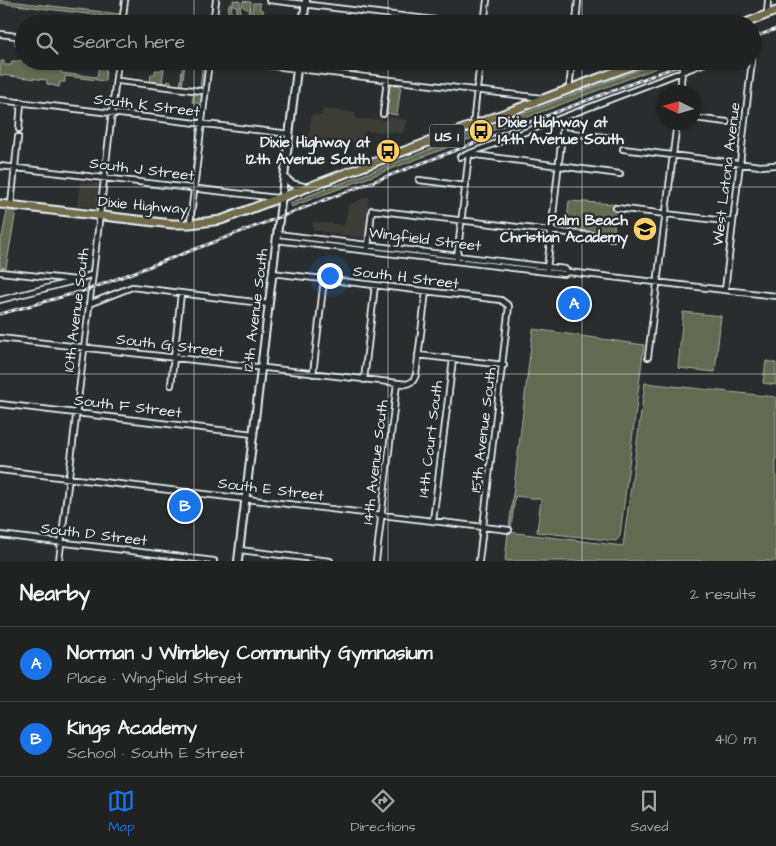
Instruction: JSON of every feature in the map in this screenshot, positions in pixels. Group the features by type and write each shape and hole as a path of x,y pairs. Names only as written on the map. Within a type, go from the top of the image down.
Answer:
{"main road":[{"path":"761,17 776,11"},
{"name":"Dixie Highway","path":"0,204 99,216 190,224 229,218 621,70"}],"street":[{"path":"123,15 125,0"},
{"path":"214,15 216,0"},
{"path":"269,0 305,2 401,15"},
{"path":"485,15 487,0"},
{"path":"577,15 578,0"},
{"path":"766,15 768,0"},
{"path":"304,15 305,2"},
{"path":"0,34 15,36"},
{"name":"10th Avenue South","path":"58,561 117,70"},
{"path":"190,224 208,70"},
{"name":"12th Avenue South","path":"238,561 297,70"},
{"path":"305,70 545,99"},
{"path":"473,126 479,70"},
{"path":"569,90 571,70"},
{"path":"460,157 688,70"},
{"name":"West Latona Avenue","path":"725,290 751,70"},
{"path":"681,85 683,72"},
{"path":"382,114 387,80"},
{"path":"119,81 201,91"},
{"name":"South K Street","path":"0,100 290,134"},
{"path":"19,129 21,102"},
{"path":"547,269 564,117"},
{"path":"701,119 727,122"},
{"path":"648,358 676,130"},
{"path":"562,132 621,139"},
{"path":"11,205 18,137"},
{"path":"623,149 740,163 776,165"},
{"path":"469,154 620,174"},
{"path":"457,262 469,154"},
{"name":"South J Street","path":"0,166 282,198"},
{"path":"285,178 292,184 310,188"},
{"path":"419,180 466,186"},
{"path":"616,208 733,222"},
{"path":"368,251 372,210 612,238"},
{"name":"Wingfield Street","path":"276,237 368,245 458,256 547,269 564,274 568,272 776,296"},
{"name":"Wingfield Street","path":"276,237 457,262 547,269"},
{"path":"390,254 391,248"},
{"path":"0,272 76,280"},
{"name":"South H Street","path":"272,273 501,300 507,303"},
{"path":"0,300 93,274"},
{"path":"313,374 324,280"},
{"path":"364,380 375,285"},
{"path":"89,304 132,288 269,304"},
{"path":"776,290 776,296"},
{"name":"14th Avenue South","path":"376,561 397,384 408,384 413,381 426,292"},
{"path":"171,384 181,293"},
{"name":"15th Avenue South","path":"479,561 504,365 510,309 507,303"},
{"name":"South G Street","path":"0,338 397,384"},
{"path":"418,355 504,365"},
{"name":"14th Court South","path":"433,522 453,359"},
{"name":"South F Street","path":"0,404 254,434"},
{"name":"South E Street","path":"0,470 508,530"},
{"name":"South D Street","path":"0,535 214,561"},
{"path":"240,550 330,561"}],"shaded area":[{"path":"323,109 355,113 356,119 388,120 390,117 407,120 403,133 365,131 362,143 308,137 312,114 322,116"},
{"path":"80,182 99,184 96,208 77,206"},
{"path":"369,196 365,238 313,230 313,222 345,225 348,205"}],"green space":[{"path":"0,0 120,14 95,15 0,3"},
{"path":"233,0 240,1 241,15 236,15 237,6 233,5"},
{"path":"243,1 251,2 250,15 247,15 249,10 242,6"},
{"path":"253,3 260,3 260,10 263,10 264,15 252,15"},
{"path":"229,4 232,4 231,15 228,15"},
{"path":"1,61 4,61 4,65 11,65 12,61 15,61 15,70 61,70 61,73 97,77 98,70 106,70 105,81 65,76 65,82 60,82 59,87 47,84 47,80 0,75"},
{"path":"155,70 164,70 162,82 167,84 168,81 171,81 171,86 180,87 182,70 184,70 182,86 200,89 202,70 205,70 200,113 195,113 199,110 198,103 192,102 194,92 129,83 129,80 150,83 151,74 155,74"},
{"path":"638,70 651,70 291,207 289,203"},
{"path":"390,85 401,85 397,115 386,113"},
{"path":"569,201 615,204 614,234 566,229"},
{"path":"7,211 16,211 6,268 0,267 0,237 2,237"},
{"path":"683,312 721,316 715,372 678,368"},
{"path":"533,329 644,345 620,536 616,541 537,532 541,499 515,496 511,528 509,528"},
{"path":"766,361 776,363 776,385 763,383"},
{"path":"645,383 776,397 776,561 505,561 508,532 623,546"}],"railway":[{"path":"761,35 776,29"},
{"path":"0,314 90,289 667,70"}],"place":[{"name":"Dixie Highway at 14th Avenue South","path":"481,131"},
{"name":"Dixie Highway at 12th Avenue South","path":"388,151"},
{"name":"Palm Beach Christian Academy","path":"645,229"},
{"name":"Norman J Wimbley Community Gymnasium","path":"574,304"},
{"name":"Kings Academy","path":"185,506"}]}
